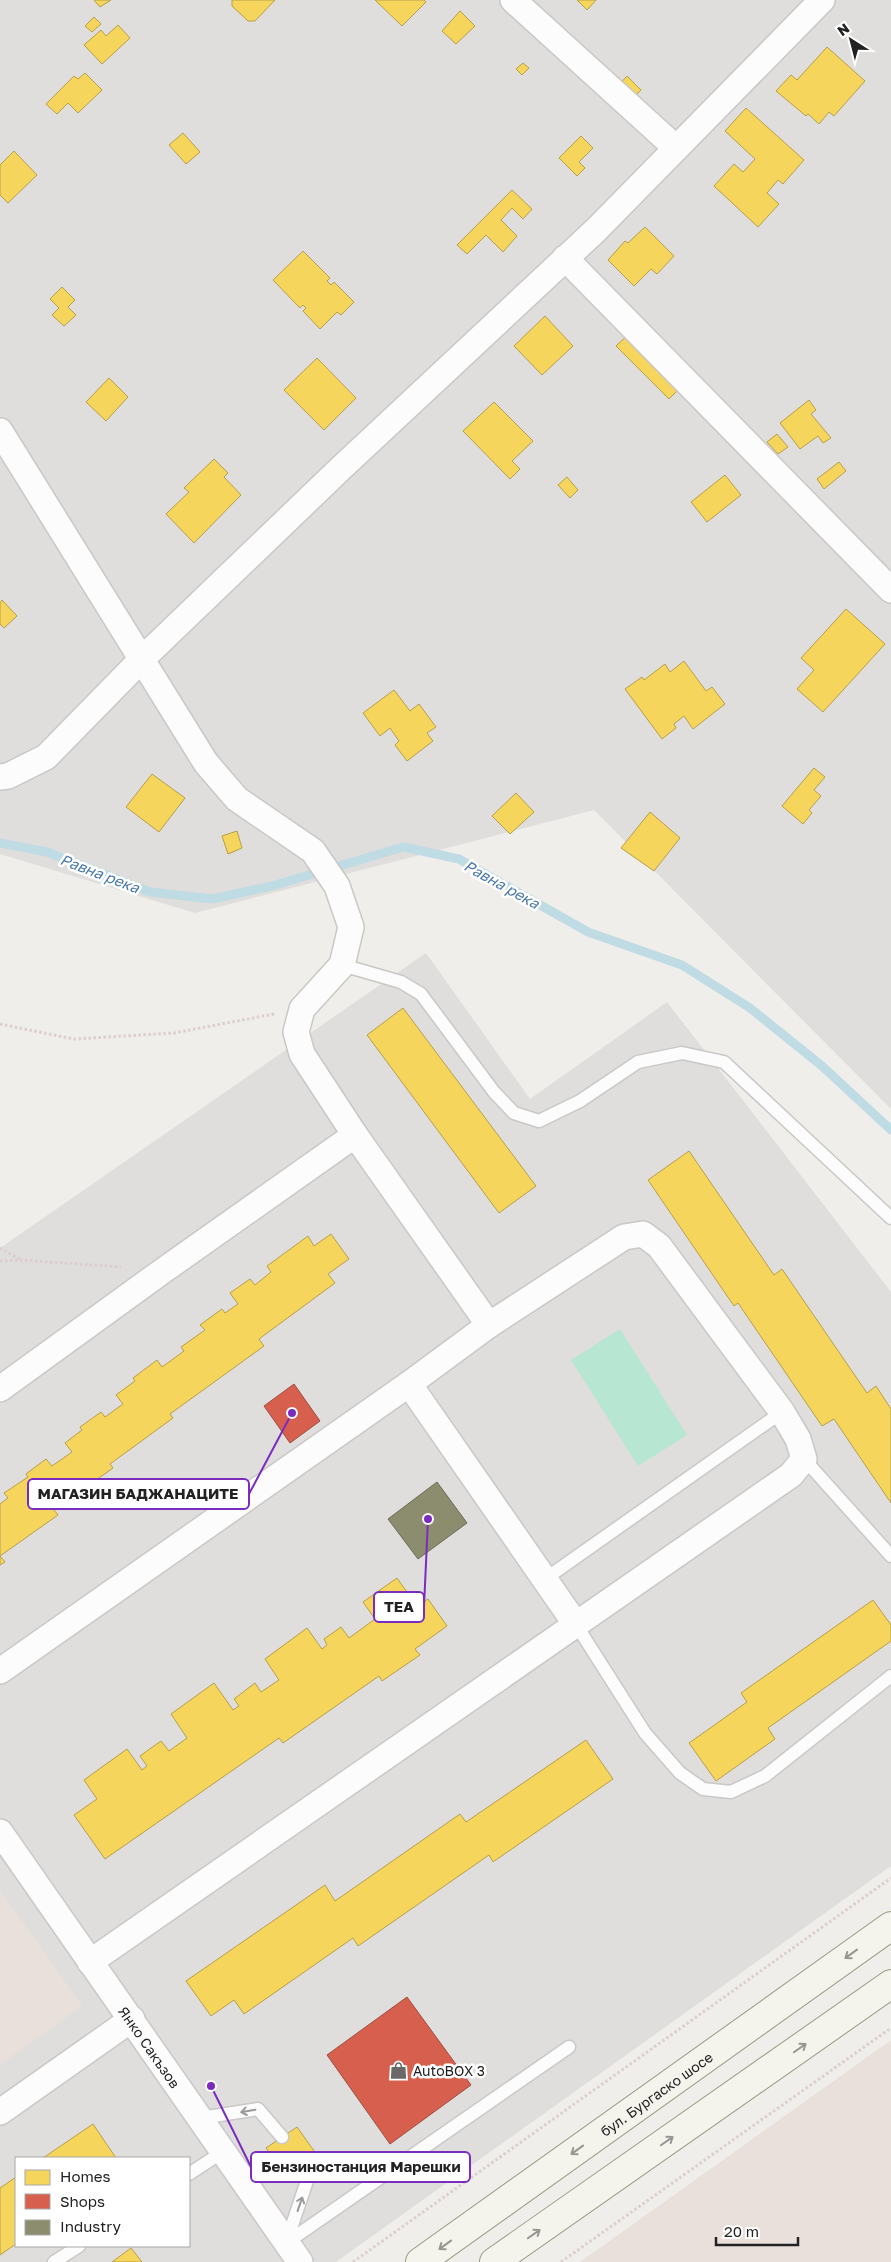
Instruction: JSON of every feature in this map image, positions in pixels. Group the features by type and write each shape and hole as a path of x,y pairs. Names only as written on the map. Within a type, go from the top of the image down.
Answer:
{"main road":[{"name":"бул. Бургаско шосе","path":"420,2262 891,1926"},
{"path":"494,2262 891,1984"}],"street":[{"path":"513,0 676,148"},
{"path":"0,777 8,776 46,757 141,660 339,470 565,258 822,0"},
{"path":"565,258 891,590"},
{"path":"0,431 206,763 237,799 315,854 337,886 351,928 342,965 302,1009 296,1032 302,1054 355,1135 489,1325"},
{"path":"0,1389 355,1135"},
{"path":"0,1671 409,1384 489,1325 624,1237 644,1234 659,1246 782,1412 798,1439 804,1458 791,1474 90,1962"},
{"path":"409,1384 575,1623"},
{"name":"Янко Сакъзов","path":"0,1832 293,2252"},
{"path":"0,2112 132,2019"}],"lane":[{"path":"342,965 401,982 421,994 500,1099 514,1114 539,1121 580,1101 638,1062 682,1053 724,1062 891,1218"},
{"path":"545,1579 782,1412"},
{"path":"804,1458 891,1556"},
{"path":"575,1623 645,1733 680,1773 703,1789 731,1792 765,1776 891,1676"},
{"path":"293,2252 569,2047"},
{"path":"201,2118 258,2109 282,2137"},
{"path":"190,2173 224,2151"},
{"path":"293,2252 308,2178 301,2166"},
{"path":"54,2262 77,2247"}],"path":[{"path":"0,1024 74,1039 174,1033 302,1009"},
{"path":"0,1248 22,1260"},
{"path":"0,1261 22,1260 164,1270"},
{"path":"352,2262 891,1878"},
{"path":"561,2262 891,2028"}],"shaded area":[{"path":"0,0 891,0 891,1109 594,810 195,913 0,854"},
{"path":"426,953 530,1099 667,1002 891,1292 891,1866 336,2262 0,2262 0,1248"},
{"path":"0,1890 82,2006 0,2065"},
{"path":"891,2040 891,2262 580,2262"}],"green space":[{"path":"620,1329 687,1435 638,1466 571,1360"}],"building: Homes":[{"path":"94,0 111,0 100,7"},
{"path":"232,0 275,0 255,21 248,21 232,6"},
{"path":"375,0 424,0 426,2 402,26"},
{"path":"577,0 596,0 587,10"},
{"path":"460,11 475,26 456,44 442,31"},
{"path":"94,17 101,24 92,32 85,26"},
{"path":"118,25 130,38 102,64 84,45 101,30 106,36"},
{"path":"827,47 865,81 834,116 829,112 819,124 808,114 806,116 776,91 791,75 797,80"},
{"path":"523,63 529,68 522,75 516,69"},
{"path":"85,73 102,90 78,113 68,103 57,114 46,104 74,76 78,79"},
{"path":"627,76 641,90 622,109 608,96"},
{"path":"746,108 804,160 783,184 778,180 767,193 779,204 758,227 714,186 734,164 743,172 755,159 725,131"},
{"path":"183,133 200,152 186,164 169,145"},
{"path":"581,136 593,148 579,162 585,168 577,176 559,158"},
{"path":"14,151 37,175 8,203 0,195 0,165"},
{"path":"512,190 532,209 523,219 512,208 501,220 517,236 503,252 486,235 467,254 457,245"},
{"path":"645,227 674,256 657,274 651,269 634,286 608,260 625,241 628,243"},
{"path":"303,251 330,278 327,281 331,285 334,282 354,302 341,315 337,312 320,329 303,311 306,308 303,305 300,308 273,280"},
{"path":"62,287 75,300 68,307 76,315 64,326 52,315 59,308 50,299"},
{"path":"545,316 573,346 542,375 514,346"},
{"path":"632,331 684,384 669,399 616,346"},
{"path":"317,358 356,398 324,430 284,390"},
{"path":"109,378 128,397 106,421 86,402"},
{"path":"809,400 816,410 811,414 831,438 823,443 818,436 800,449 780,423"},
{"path":"494,402 533,441 512,461 520,469 510,479 463,431"},
{"path":"777,434 788,447 778,454 767,442"},
{"path":"214,459 228,473 224,477 241,495 194,543 166,514 189,492 184,488"},
{"path":"839,462 846,471 824,489 817,479"},
{"path":"725,475 741,495 707,522 691,502"},
{"path":"567,477 578,490 570,498 558,485"},
{"path":"2,600 17,616 4,628 0,624 0,603"},
{"path":"846,609 885,644 823,712 797,689 814,670 801,658"},
{"path":"684,661 706,691 712,687 725,704 693,729 684,716 674,724 676,728 662,739 625,689 642,677 644,680 665,664 670,672"},
{"path":"394,690 410,711 419,704 436,727 427,733 433,741 407,761 395,745 399,741 390,728 380,736 363,713"},
{"path":"814,768 825,777 814,790 821,796 809,810 812,813 803,824 782,806"},
{"path":"152,774 185,798 159,832 126,807"},
{"path":"516,793 534,812 510,834 492,816"},
{"path":"650,812 680,838 654,871 621,848"},
{"path":"237,831 242,848 228,854 222,836"},
{"path":"403,1008 536,1186 499,1213 367,1035"},
{"path":"689,1151 774,1275 782,1269 867,1393 876,1386 891,1409 891,1503 834,1419 822,1426 738,1303 734,1306 648,1180"},
{"path":"331,1234 349,1259 328,1274 335,1283 259,1339 264,1346 170,1414 173,1418 110,1464 113,1468 54,1510 58,1515 0,1556 0,1504 8,1498 4,1493 28,1477 26,1474 46,1459 52,1466 72,1452 65,1443 82,1430 80,1427 101,1412 105,1417 123,1404 116,1395 135,1381 133,1378 157,1360 162,1367 184,1351 181,1347 205,1330 200,1325 222,1309 225,1313 238,1304 230,1293 250,1279 255,1285 271,1272 267,1266 308,1236 314,1246"},
{"path":"0,1556 5,1562 0,1565"},
{"path":"397,1578 417,1606 428,1599 447,1626 415,1649 420,1655 382,1681 379,1676 283,1743 279,1738 105,1859 74,1815 97,1799 84,1780 127,1749 142,1770 147,1766 140,1756 161,1741 169,1751 187,1738 171,1714 214,1683 233,1710 239,1706 234,1699 255,1683 261,1692 279,1680 265,1659 307,1628 322,1649 327,1645 324,1639 341,1627 349,1638 375,1619 363,1602"},
{"path":"873,1600 891,1625 891,1641 768,1728 775,1739 716,1781 689,1743 747,1702 741,1693"},
{"path":"586,1740 613,1779 493,1862 489,1855 358,1946 353,1938 244,2014 234,2000 211,2016 186,1981 325,1885 335,1901 460,1814 466,1822"},
{"path":"93,2124 115,2157 44,2157"},
{"path":"297,2127 317,2155 286,2176 266,2148"},
{"path":"15,2178 15,2245 0,2255 0,2188"},
{"path":"131,2248 142,2262 112,2262"}],"building: Shops":[{"path":"294,1384 320,1421 290,1443 264,1406"},
{"name":"AutoBOX 3","path":"407,1997 471,2085 390,2144 327,2055"}],"building: Industry":[{"path":"437,1482 467,1523 418,1559 388,1519"}],"waterway":[{"name":"Равна река","path":"0,843 47,852 150,892 212,899 272,886 403,847 459,859 588,932 682,965 750,1008 822,1066 891,1130"}],"place":[{"name":"МАГАЗИН БАДЖАНАЦИТЕ","path":"292,1413"},
{"name":"ТЕА","path":"428,1519"},
{"name":"AutoBOX 3","path":"399,2070"},
{"name":"Бензиностанция Марешки","path":"211,2086"}]}
